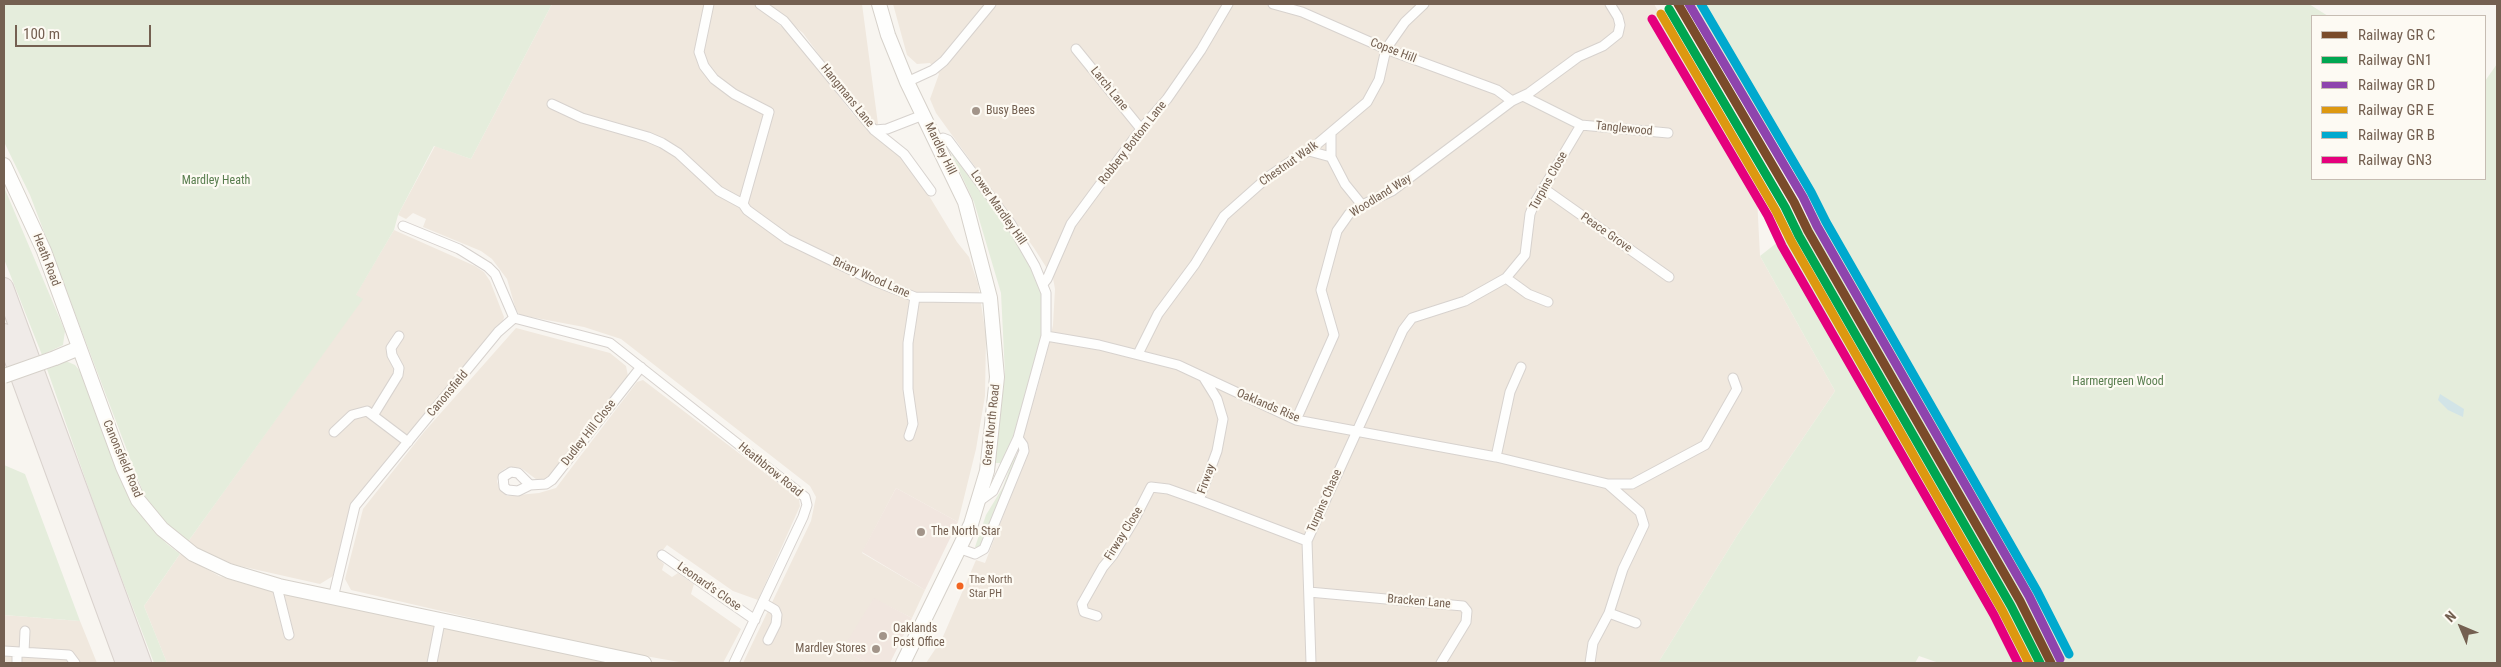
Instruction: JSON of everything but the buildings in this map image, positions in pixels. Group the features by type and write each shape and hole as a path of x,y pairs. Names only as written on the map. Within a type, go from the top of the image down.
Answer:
{"highway":[{"path":"4,287 142,663"},
{"path":"4,333 125,663"}],"street":[{"path":"709,4 699,52 704,66 714,79 734,94 769,112 744,204"},
{"name":"Hangmans Lane","path":"760,4 784,21 874,130 904,154 931,191"},
{"name":"Mardley Hill","path":"879,4 888,35 906,82 937,141 965,202 990,298"},
{"path":"906,82 933,70 944,61 991,4"},
{"name":"Robbery Bottom Lane","path":"1043,284 1047,279 1071,224 1141,129 1167,99 1228,4"},
{"name":"Copse Hill","path":"1273,4 1302,12 1386,49 1498,90 1512,101"},
{"name":"Chestnut Walk","path":"1138,354 1158,314 1195,264 1224,216 1268,177 1309,151 1366,102 1374,90 1386,49 1405,22 1424,4"},
{"name":"Woodland Way","path":"1296,420 1334,335 1321,290 1337,231 1349,214 1362,205 1392,191 1512,101 1524,96 1578,57 1603,46 1618,34 1620,25 1618,17 1610,4"},
{"name":"Larch Lane","path":"1076,49 1141,129"},
{"path":"1524,96 1581,124"},
{"name":"Briary Wood Lane","path":"552,104 582,118 648,137 662,144 678,153 718,191 744,204 747,210 788,239 874,281 915,297 990,298"},
{"path":"874,130 887,129 923,116"},
{"name":"Tanglewood","path":"1581,124 1668,133"},
{"name":"Turpins Close","path":"1356,432 1403,330 1412,318 1465,301 1506,278 1525,255 1530,214 1543,188 1581,124"},
{"path":"1331,133 1331,157 1345,184 1362,205"},
{"name":"Lower Mardley Hill","path":"937,141 946,139 955,148 1011,224 1043,284 1047,310 1046,336 1018,438 991,494 978,502"},
{"path":"1309,151 1331,157"},
{"name":"Heath Road","path":"6,170 44,251 79,348"},
{"name":"Peace Grove","path":"1543,188 1669,277"},
{"path":"403,226 459,249 488,267 495,274 514,318 610,343 641,367"},
{"path":"1506,278 1528,294 1548,302"},
{"path":"909,436 913,424 908,389 908,343 915,297"},
{"name":"Great North Road","path":"903,663 961,549 987,471 997,377 990,298"},
{"name":"Canonsfield","path":"333,598 355,506 498,332 514,318"},
{"path":"374,414 398,375 399,368 392,355 391,348 399,336"},
{"name":"Oaklands Rise","path":"1046,336 1138,354 1178,365 1296,420 1496,457 1608,484 1640,512 1644,525 1623,568 1609,614 1593,643 1590,663"},
{"path":"4,376 79,348"},
{"name":"Canonsfield Road","path":"79,348 123,466 138,500 162,529 205,561 230,572 279,586 440,622 644,663"},
{"name":"Dudley Hill Close","path":"530,485 546,484 552,480 641,367"},
{"name":"Heathbrow Road","path":"641,367 804,497 807,505 764,603 734,663"},
{"path":"1496,457 1510,392 1521,367"},
{"name":"Firway","path":"1204,377 1217,399 1223,419 1217,450 1199,500 1307,541"},
{"path":"1608,484 1632,484 1705,445 1737,389 1733,378"},
{"path":"334,432 352,415 367,411 374,414 408,442"},
{"name":"Turpins Chase","path":"1311,663 1307,541 1356,432"},
{"name":"Lower Mardley Hill","path":"961,549 975,554 984,550 1024,451 1018,438"},
{"path":"987,471 1001,472"},
{"name":"Firway Close","path":"1098,616 1084,612 1082,604 1103,567 1113,555 1133,522 1151,487 1160,487 1199,500"},
{"name":"Leonard's Close","path":"662,554 755,620"},
{"path":"279,586 289,634"},
{"name":"Bracken Lane","path":"1309,592 1463,606 1468,611 1466,622 1441,663"},
{"path":"764,603 775,610 777,615 776,624 768,640"},
{"path":"1609,614 1636,624"},
{"path":"432,663 440,622"},
{"path":"17,663 25,631"},
{"path":"4,651 69,655 75,663"}],"shaded area":[{"path":"552,4 754,4 793,36 852,113 882,142 896,151 914,171 957,242 969,257 978,284 986,336 985,396 976,449 958,522 896,488 862,553 925,590 912,618 874,599 843,650 867,663 743,663 811,521 816,497 810,486 621,339 584,327 520,315 516,310 507,279 492,259 481,251 423,227 426,219 413,213 406,219 398,215 435,146 471,159"},
{"path":"766,4 862,4 878,124 874,124 853,101 803,33"},
{"path":"893,4 1654,4 1756,178 1760,256 1835,391 1738,534 1658,663 926,663 942,639 976,560 985,563 1029,448 1021,432 1036,393 1048,348 1053,325 1055,289 1053,278 1034,248 936,113 930,99 939,74 930,63 917,64 907,55"},
{"path":"394,230 475,266 484,272 490,281 504,317 503,321 350,506 333,576 320,584 231,564 187,543 362,299 355,296"},
{"path":"516,328 610,353 626,366 628,376 547,480 540,482 521,468 506,468 500,472 497,481 499,488 507,496 539,493 556,488 637,382 643,380 799,499 800,506 758,600 733,591 667,545 657,557 664,564 662,570 672,577 678,573 694,584 691,594 741,629 723,663 685,663 605,649 351,590 345,579 363,509 424,432"},
{"path":"2440,394 2464,409 2463,417 2448,410 2438,400"},
{"path":"896,488 958,522 925,590 862,552"},
{"path":"180,554 219,576 249,585 607,663 167,663 144,606"},
{"path":"874,598 912,618 890,663 867,663 842,650"},
{"path":"4,615 80,621 97,663 4,663"}],"green space":[{"name":"Mardley Heath","path":"4,4 552,4 471,159 434,146 398,215 394,230 356,295 363,299 187,543 162,520 144,495 30,195 4,142"},
{"name":"Harmergreen Wood","path":"1691,4 2309,4 2326,15 2311,15 2311,180 2486,180 2486,80 2497,64 2497,663 1939,663 1919,656 1915,663 1658,663 1738,534 1835,391 1760,256 1821,208 1738,85"},
{"path":"950,147 1006,223 1042,293 1044,312 1042,337 1014,443 1004,463 995,463 1005,374 1001,293 974,202 949,149"},
{"path":"4,187 65,331 63,345 42,355 4,259"},
{"path":"66,361 75,365 80,371 114,464 133,501 147,523 167,544 180,554 144,606 167,663 154,663 102,527 47,369"},
{"path":"1014,456 1017,457 1000,502 980,547 977,549 975,547 986,515 1003,487"},
{"path":"4,465 25,474 80,621 4,615"}],"transit line":[{"path":"1678,4 1794,202 1808,231 2020,601 2051,663"},
{"path":"1689,4 1803,197 1817,226 2029,596 2060,659"},
{"path":"1701,4 1811,192 1826,222 2037,591 2069,654"},
{"path":"1661,14 1776,211 1791,241 2002,610 2029,663"}],"rail line":[{"name":"GN1","path":"1669,9 1785,207 1799,236 2011,606 2040,663"},
{"name":"GN3","path":"1652,19 1768,216 1782,246 1994,615 2018,663"}],"place":[{"name":"Busy Bees","path":"976,111"},
{"name":"The North Star","path":"921,532"},
{"name":"The North Star PH","path":"960,586"},
{"name":"Oaklands Post Office","path":"883,636"},
{"name":"Mardley Stores","path":"876,649"}]}
